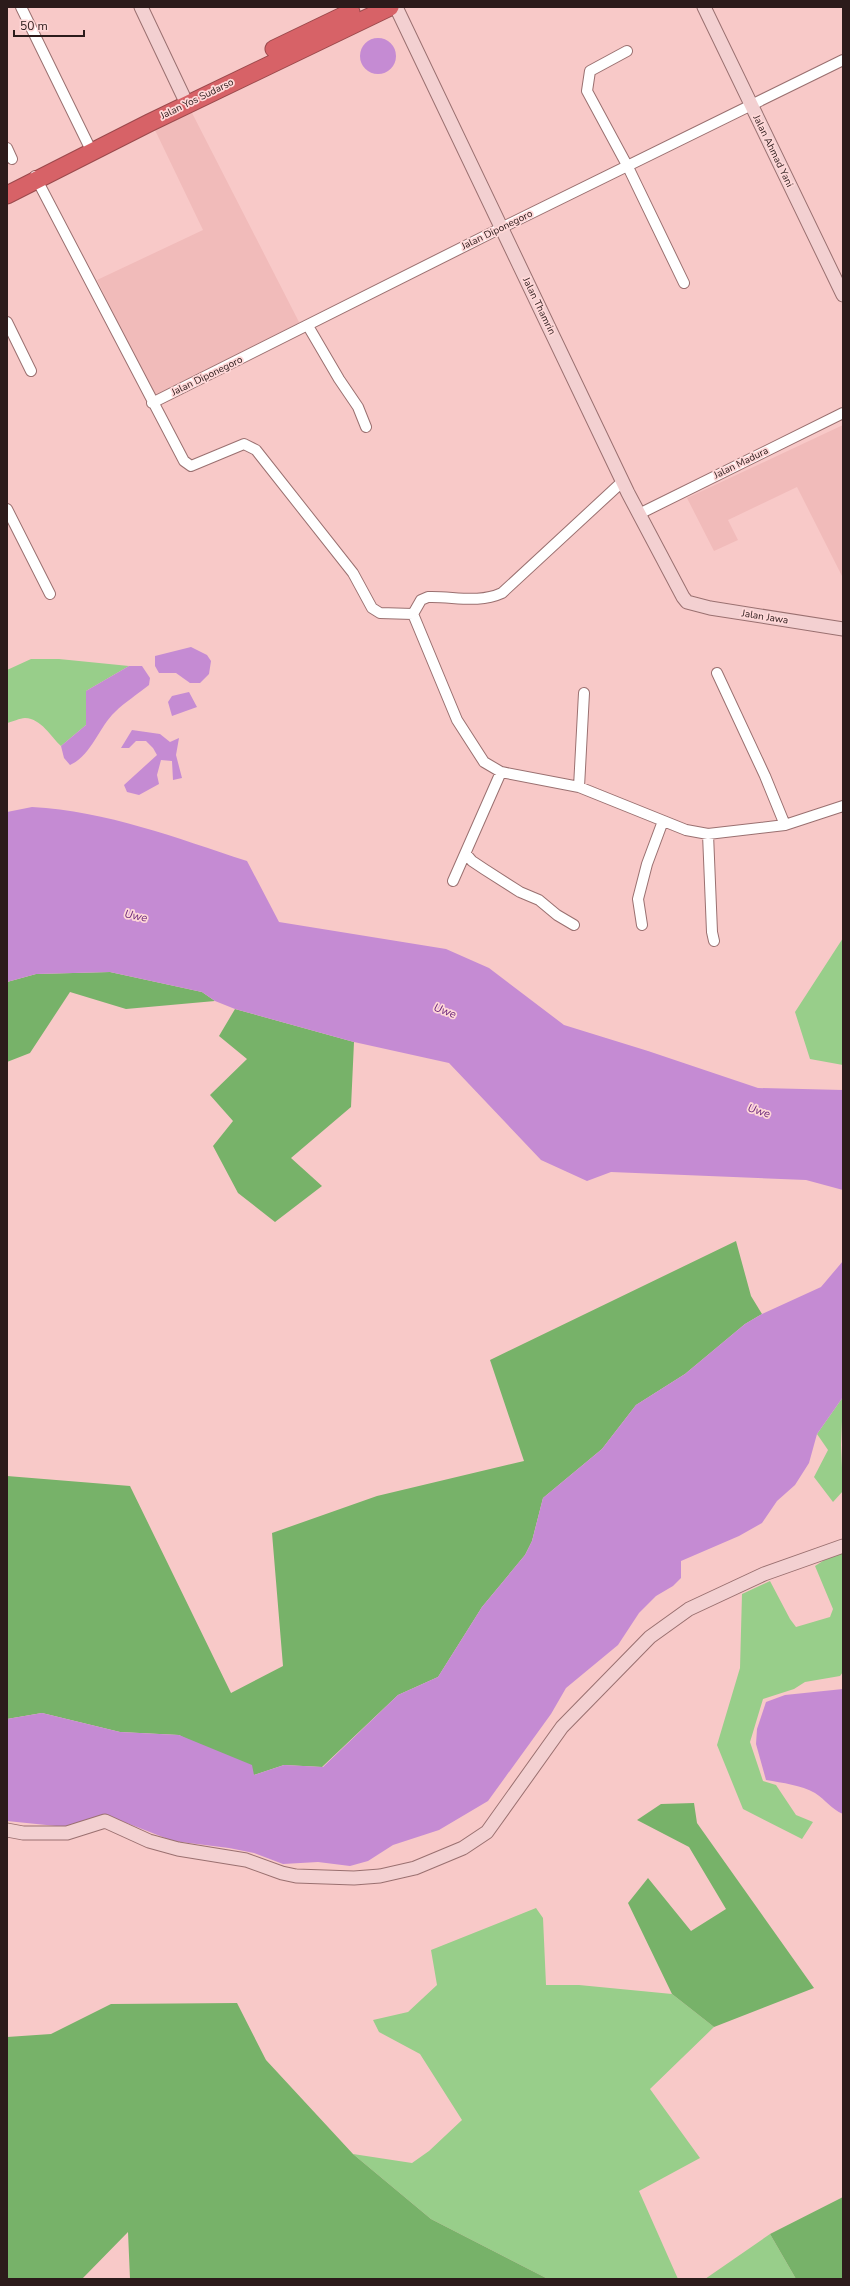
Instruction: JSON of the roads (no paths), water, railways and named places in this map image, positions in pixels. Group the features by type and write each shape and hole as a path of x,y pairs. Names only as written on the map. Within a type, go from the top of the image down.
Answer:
{"highway":[{"name":"Jalan Yos Sudarso","path":"7,186 36,176 185,100 321,25 364,7"},
{"name":"Jalan Yos Sudarso","path":"7,196 36,176 89,146 185,100 390,7"}],"street":[{"path":"22,7 89,146"},
{"path":"141,7 185,100"},
{"name":"Jalan Thamrin","path":"396,7 622,482 687,602"},
{"name":"Jalan Ahmad Yani","path":"704,7 843,295"},
{"path":"627,50 590,70 587,91 628,167 684,283"},
{"name":"Jalan Diponegoro","path":"152,403 308,326 500,228 628,167 843,60"},
{"path":"7,148 12,159"},
{"path":"36,176 152,403 184,461 191,466 244,444 256,450 353,573 372,608 380,613 413,614"},
{"path":"7,322 31,371"},
{"path":"308,326 339,379 358,407 366,427"},
{"name":"Jalan Madura","path":"639,514 843,413"},
{"path":"413,614 421,600 428,597 476,600 493,597 502,592 622,482"},
{"path":"7,510 50,594"},
{"name":"Jalan Jawa","path":"687,602 710,608 843,629"},
{"path":"413,614 457,720 484,762 501,772 579,787 686,830 708,834 785,825 843,806"},
{"path":"717,673 765,776 785,825"},
{"path":"579,787 584,693"},
{"path":"453,881 501,772"},
{"path":"642,925 638,899 647,864 664,821"},
{"path":"708,834 712,928 714,941"},
{"path":"466,854 472,861 520,892 539,900 557,915 574,925"},
{"path":"7,1830 23,1833 67,1833 105,1821 149,1841 178,1849 246,1860 282,1873 309,1877 342,1878 380,1876 415,1868 463,1848 488,1832 562,1727 650,1636 689,1609 750,1580 820,1552 843,1546"}],"water":[{"path":"378,38 388,41 393,46 396,56 393,66 388,71 378,74 368,71 363,66 360,56 363,46 368,41"},
{"path":"191,647 207,655 211,661 209,674 200,683 190,683 176,673 159,673 155,666 155,656"},
{"path":"129,666 142,666 150,678 149,685 127,701 109,718 84,755 70,765 64,758 61,746 86,725 86,691"},
{"path":"189,692 197,707 172,716 168,702 172,696"},
{"path":"132,730 160,734 170,742 179,738 176,755 182,778 173,780 172,761 161,760 157,775 159,784 139,795 127,792 124,785 157,755 146,741 136,741 129,748 121,748"},
{"name":"Uwe","path":"32,807 87,814 114,820 168,835 247,861 279,922 446,949 489,968 564,1025 648,1051 758,1088 843,1090 843,1190 806,1180 611,1172 587,1181 541,1160 449,1063 354,1042 235,1009 215,1001 202,992 110,972 36,974 7,982 7,812"},
{"path":"843,1261 843,1397 817,1434 809,1463 795,1485 777,1501 762,1523 739,1536 681,1561 681,1578 673,1586 656,1596 639,1613 618,1645 566,1688 551,1714 488,1801 439,1830 393,1845 368,1861 350,1866 318,1862 283,1864 254,1853 229,1848 173,1841 106,1815 66,1827 7,1821 7,1719 42,1713 120,1732 179,1735 252,1765 254,1775 284,1765 323,1767 398,1695 438,1677 482,1607 525,1555 532,1541 543,1498 602,1449 636,1405 685,1374 745,1324 762,1314 821,1287"},
{"path":"843,1689 843,1814 835,1810 810,1790 766,1780 756,1744 757,1729 766,1702 785,1695"}]}
